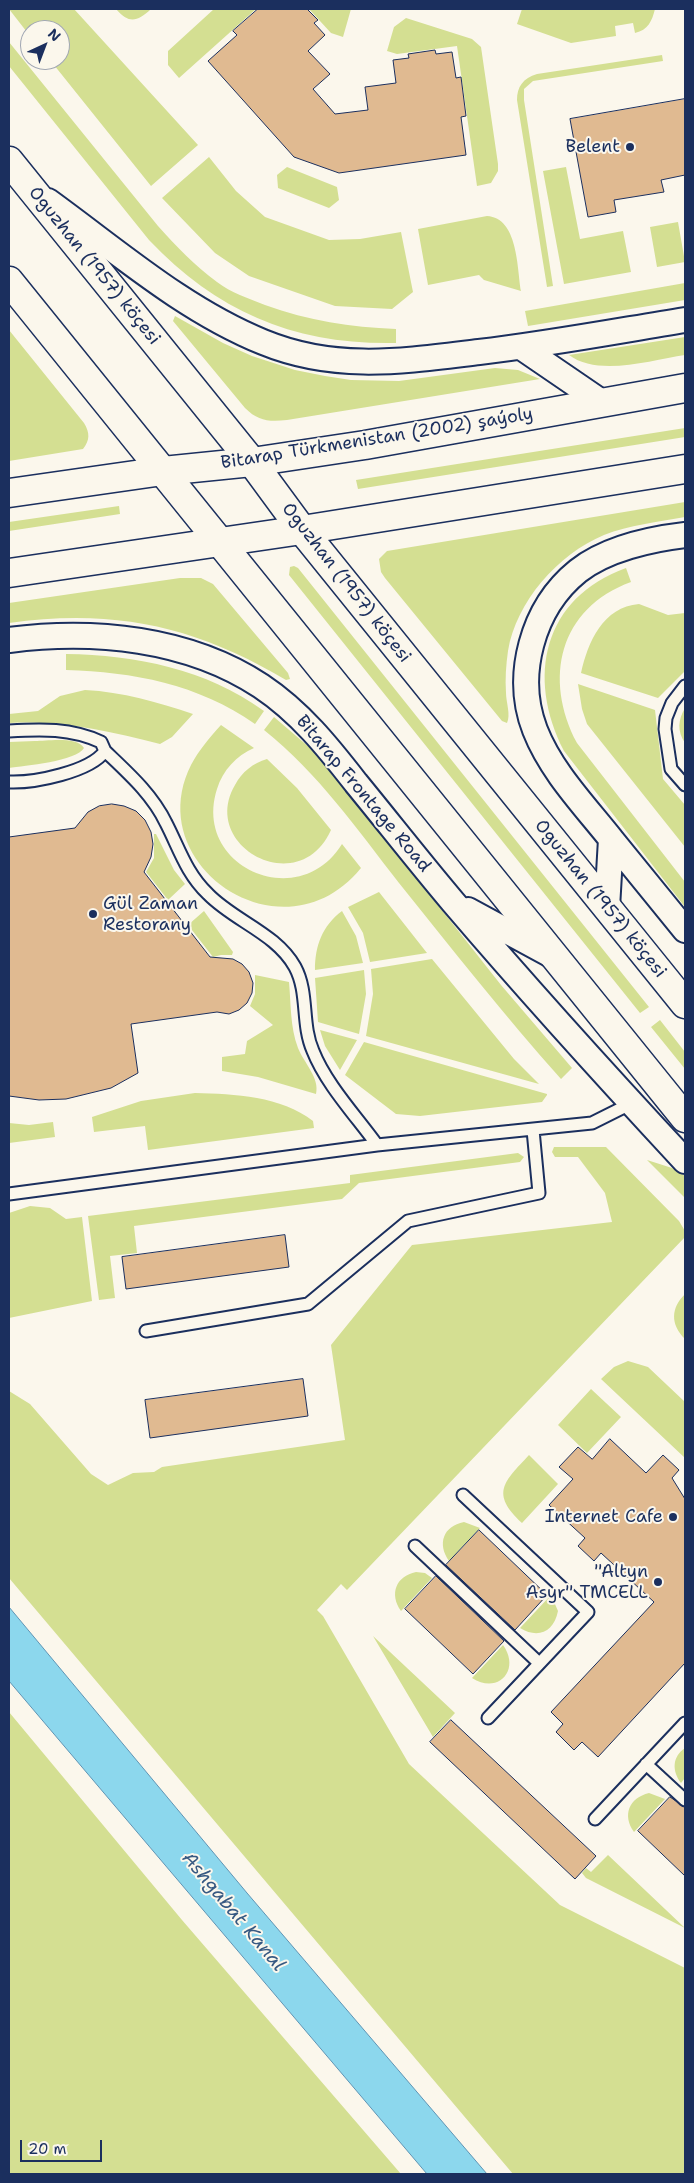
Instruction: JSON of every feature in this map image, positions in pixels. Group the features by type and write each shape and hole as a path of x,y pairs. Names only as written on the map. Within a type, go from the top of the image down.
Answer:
{"main road":[{"name":"Oguzhan (1957) köçesi","path":"9,161 252,462 302,530 685,1004"},
{"path":"9,282 163,470 218,542 685,1118"},
{"name":"Bitarap Türkmenistan (2002) şaýoly","path":"9,493 163,470 252,462 365,445 600,401 685,388"},
{"path":"9,572 302,530 685,469"}],"street":[{"path":"32,189 205,314 264,342 289,351 340,361 394,363 521,347 685,320"},
{"path":"521,347 600,401"},
{"path":"685,535 669,537 615,552 578,572 560,590 546,610 530,650 525,678 527,706 535,731 550,759 569,786 685,930"},
{"name":"Bitarap Frontage Road","path":"9,640 66,636 105,636 148,643 199,656 262,686 301,718 321,740 453,902 685,1161"},
{"path":"607,908 611,839"},
{"path":"453,902 555,957"}],"lane":[{"path":"685,686 672,703 666,718 665,729 671,769 685,785"},
{"path":"9,731 67,731 101,742 105,751 146,791 166,822 183,863 207,894 270,939 295,966 302,982 305,1023 313,1052 322,1071 376,1145"},
{"path":"9,782 44,779 93,762 105,751"},
{"path":"9,1194 376,1145 592,1124 632,1104"},
{"path":"146,1331 308,1304 408,1221 539,1193 533,1130"},
{"path":"463,1495 588,1612 488,1718"},
{"path":"415,1546 539,1663"},
{"path":"595,1819 685,1723"},
{"path":"646,1764 685,1800"}],"green space":[{"path":"9,9 74,9 198,145 151,186 58,70 70,70 70,20 20,20 20,23"},
{"path":"116,9 151,9 141,17 133,20 125,17"},
{"path":"214,9 256,9 179,78 168,65 168,51"},
{"path":"309,9 351,9 343,37 331,33"},
{"path":"522,9 655,9 649,24 639,32 635,33 633,23 615,26 616,36 571,43 517,24"},
{"path":"406,18 472,39 481,47 498,164 498,171 491,183 477,186 457,46 397,54 387,51 394,27"},
{"path":"9,42 20,56 20,70 32,70 158,226 186,256 222,286 281,311 346,325 396,329 396,343 360,342 325,338 292,331 261,320 231,305 203,287 175,265 149,240 9,66"},
{"path":"662,55 663,61 533,81 524,89 524,100 553,286 547,287 517,100 518,91 528,78 537,74"},
{"path":"209,157 236,191 265,217 329,240 360,239 401,232 413,292 392,309 335,306 249,276 215,253 162,198"},
{"path":"287,167 337,187 339,200 329,208 278,188 277,175"},
{"path":"566,167 580,239 623,231 631,272 564,284 543,171"},
{"path":"487,216 497,219 505,225 510,234 517,257 521,291 484,280 479,275 428,285 418,229"},
{"path":"678,222 685,262 657,267 650,227"},
{"path":"685,283 685,300 528,326 525,311"},
{"path":"175,316 223,343 252,356 295,370 325,376 351,380 399,381 495,368 518,370 540,379 287,420 269,421 255,416 245,408 173,321"},
{"path":"9,330 84,423 88,436 87,443 83,449 9,461"},
{"path":"685,337 685,355 641,363 610,366 595,365 581,362 569,355"},
{"path":"685,428 685,437 358,489 356,480"},
{"path":"685,502 685,517 633,526 604,535 587,543 571,554 542,582 520,615 508,651 506,677 507,723 502,721 381,572 379,559 387,551"},
{"path":"119,506 120,514 9,531 9,522"},
{"path":"290,567 298,568 649,1007 640,1013 289,575"},
{"path":"626,568 631,582 607,594 587,609 573,627 564,648 560,671 561,694 567,719 577,743 685,882 685,907 564,751 552,723 546,695 545,668 550,643 560,620 576,599 598,581"},
{"path":"180,578 201,578 213,584 288,673 290,679 286,680 253,661 219,646 186,634 153,626 119,620 84,618 9,623 9,603"},
{"path":"639,604 668,615 685,613 685,671 658,698 581,673 588,650 599,628 616,612"},
{"path":"66,654 118,657 170,667 218,685 264,711 255,724 211,699 164,683 140,677 66,670"},
{"path":"578,684 655,710 663,779 685,805 685,847 587,724 582,709"},
{"path":"85,690 140,698 193,714 172,737 160,744 104,731 67,725 9,723 9,714 38,711 60,696"},
{"path":"685,708 685,743 679,726"},
{"path":"274,717 316,753 336,776 501,985 572,1068 561,1079 478,982 336,802 302,764 264,730"},
{"path":"221,725 254,748 241,755 231,764 217,789 213,817 220,840 234,859 254,872 277,878 301,876 323,865 342,844 361,868 329,895 295,906 260,904 228,890 202,867 185,837 181,802 191,765"},
{"path":"54,740 75,742 84,748 79,753 61,760 9,768 9,742"},
{"path":"267,759 297,788 331,830 316,851 297,861 277,863 257,857 241,845 230,828 227,807 235,785 248,769"},
{"path":"154,834 156,834 174,870 185,884 168,900 146,872 154,858"},
{"path":"379,892 427,953 370,962 363,933 348,907"},
{"path":"204,911 233,952 232,955 213,957 188,925"},
{"path":"342,911 356,936 363,963 315,970 316,953 321,937 329,923"},
{"path":"432,959 514,1059 539,1084 366,1036 373,994 371,969"},
{"path":"364,970 366,994 359,1034 318,1022 315,978"},
{"path":"255,975 289,982 295,1040 314,1076 317,1088 316,1094 258,1077 222,1071 222,1057 245,1054 247,1041 273,1025 250,1006 255,994"},
{"path":"660,1020 685,1052 685,1069 651,1027"},
{"path":"320,1030 357,1040 340,1070 325,1046"},
{"path":"364,1042 547,1095 542,1102 420,1116 396,1114 345,1075"},
{"path":"195,1093 226,1094 272,1101 287,1106 313,1121 314,1128 148,1150 145,1126 94,1132 92,1117 141,1101"},
{"path":"53,1122 55,1137 9,1143 9,1123 29,1125"},
{"path":"554,1147 606,1147 679,1221 685,1231 685,1237 347,1590 341,1584 317,1610 323,1616 409,1764 560,1905 685,1968 685,2174 513,2174 9,1578 9,1391 30,1404 91,1474 108,1485 133,1473 154,1472 162,1467 345,1440 331,1345 412,1245 612,1222 605,1193 578,1157 555,1157 552,1152"},
{"path":"518,1153 524,1157 520,1162 359,1183 342,1199 134,1226 137,1253 110,1256 115,1298 99,1300 88,1216 350,1183 350,1175"},
{"path":"647,1160 672,1168 685,1176 685,1198"},
{"path":"30,1206 50,1208 66,1219 82,1217 92,1301 9,1318 9,1213"},
{"path":"685,1294 685,1339 677,1328 674,1316 680,1299"},
{"path":"628,1361 648,1367 685,1402 685,1458 601,1379 614,1367"},
{"path":"591,1389 621,1417 587,1453 558,1425"},
{"path":"529,1455 558,1484 522,1523 506,1504 504,1488 507,1480"},
{"path":"464,1522 480,1528 449,1561 443,1548 444,1537 451,1527"},
{"path":"416,1572 425,1573 432,1578 401,1611 397,1605 395,1592 399,1582 404,1577"},
{"path":"551,1595 558,1611 549,1629 544,1632 533,1633 520,1628"},
{"path":"373,1636 455,1713 433,1737"},
{"path":"503,1645 508,1654 509,1663 508,1671 504,1677 498,1682 490,1684 472,1678"},
{"path":"9,1712 182,1920 401,2174 9,2174"},
{"path":"685,1748 685,1778 681,1783 676,1774 675,1764 678,1756"},
{"path":"649,1793 665,1799 634,1832 628,1819 630,1808 632,1803 642,1795"},
{"path":"608,1855 685,1928 586,1878 582,1873 586,1868 591,1872"}],"water":[{"name":"Ashgabat Kanal","path":"9,1607 247,1893 487,2174 427,2174 9,1681"}],"building":[{"path":"258,9 307,9 318,20 314,23 325,35 308,51 330,74 313,89 335,114 368,110 365,87 396,83 393,60 409,58 408,54 435,50 436,54 452,52 456,78 461,77 466,116 461,117 466,155 339,173 294,157 208,61 237,35 233,31"},
{"name":"Belent","path":"685,99 685,175 661,180 664,192 614,200 616,212 588,217 570,119"},
{"name":"Gül Zaman Restorany","path":"112,804 136,811 145,820 151,832 153,844 151,857 144,872 210,957 233,959 242,964 249,972 253,983 252,993 247,1003 239,1010 229,1014 217,1012 131,1024 138,1073 111,1088 66,1099 39,1100 9,1096 9,837 75,828 88,812 99,806"},
{"path":"285,1235 289,1267 126,1289 122,1257"},
{"path":"303,1379 308,1416 150,1438 145,1400"},
{"name":"\"Altyn Asyr\" TMCELL","path":"610,1439 646,1473 663,1455 679,1470 672,1478 685,1499 685,1663 598,1757 582,1742 574,1750 556,1732 563,1724 551,1712 654,1602 601,1553 594,1561 578,1546 585,1538 549,1505 573,1479 559,1467 578,1447 592,1459"},
{"path":"479,1530 547,1595 515,1630 446,1565"},
{"path":"436,1576 504,1641 473,1674 405,1609"},
{"path":"451,1720 596,1856 575,1879 430,1742"},
{"path":"670,1797 685,1807 685,1876 638,1831"}],"place":[{"name":"Belent","path":"630,147"},
{"name":"Gül Zaman Restorany","path":"93,914"},
{"name":"Internet Cafe","path":"673,1517"},
{"name":"\"Altyn Asyr\" TMCELL","path":"658,1582"}]}
